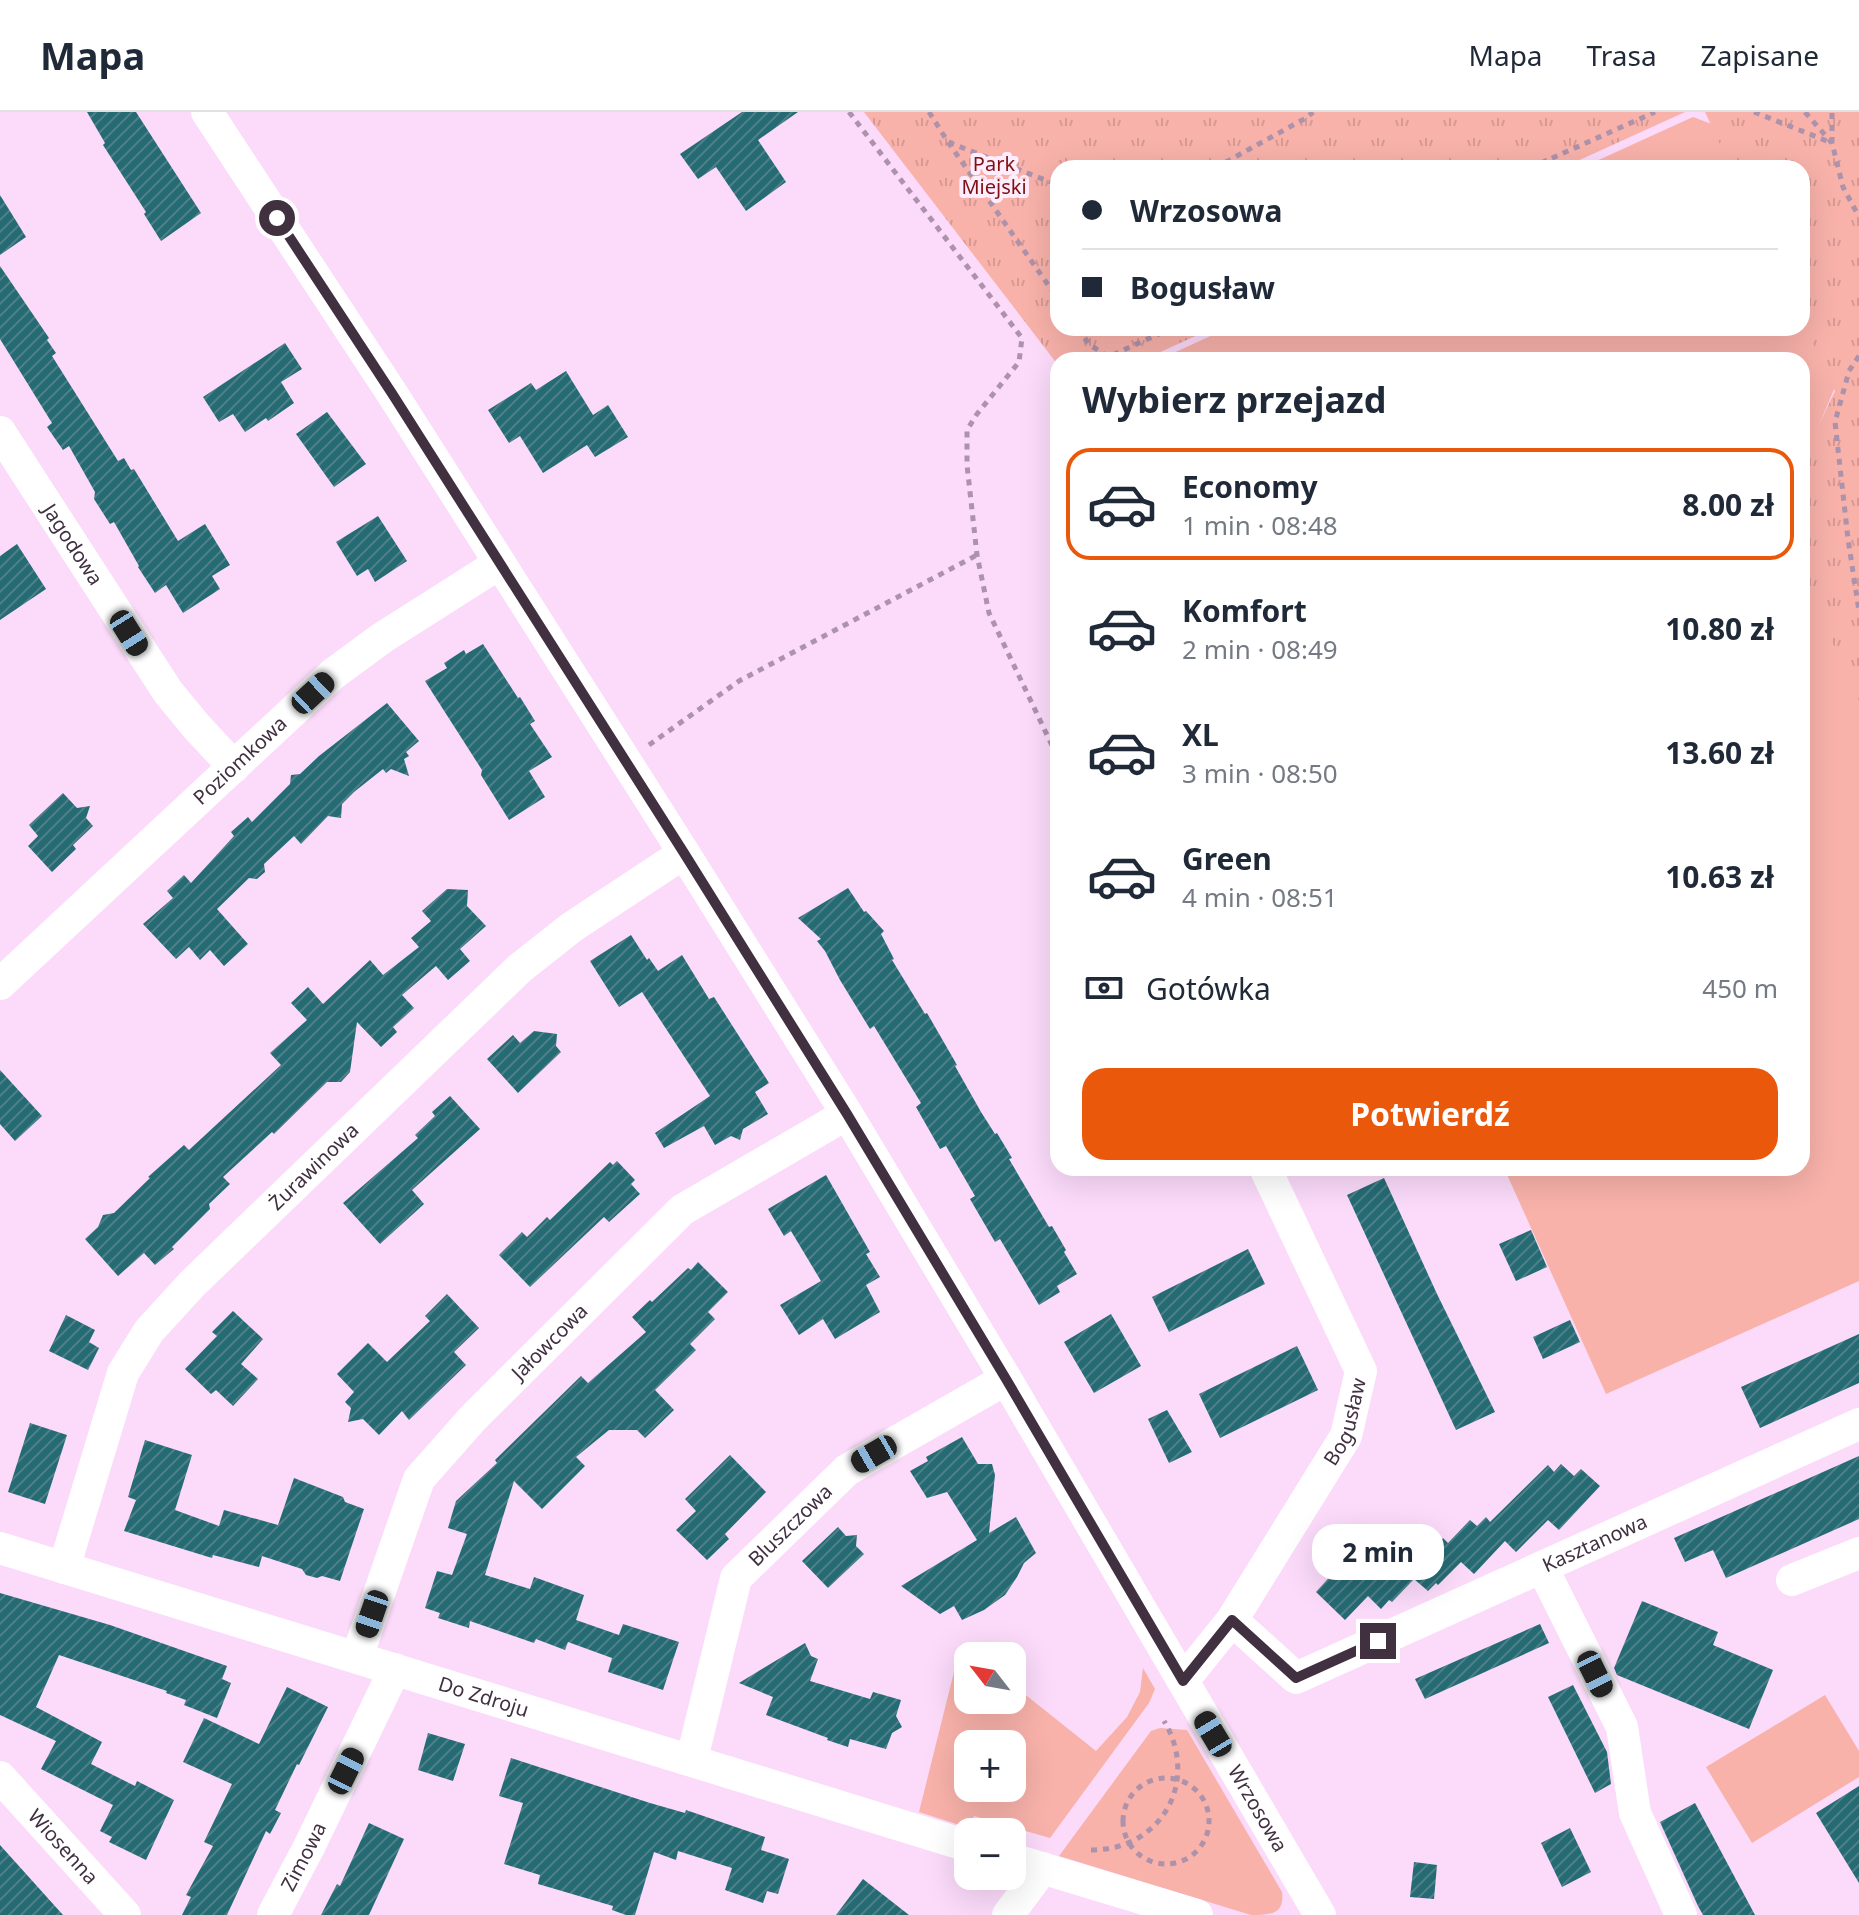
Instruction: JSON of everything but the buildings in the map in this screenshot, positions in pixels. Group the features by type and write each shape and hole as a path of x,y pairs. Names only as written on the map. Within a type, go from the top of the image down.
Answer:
{"street":[{"name":"Wrzosowa","path":"207,112 393,395 847,1114 1320,1915"},
{"name":"Jagodowa","path":"0,432 168,692 234,767"},
{"name":"Poziomkowa","path":"0,984 333,674 382,638 500,563"},
{"name":"Żurawinowa","path":"64,1568 123,1373 149,1331 192,1284 520,968 572,927 684,853"},
{"name":"Jałowcowa","path":"357,1657 419,1479 473,1418 682,1210 847,1114"},
{"name":"Bogusław","path":"1183,1681 1232,1620 1346,1436 1361,1371 1269,1176"},
{"name":"Bluszczowa","path":"692,1759 736,1578 847,1470 1006,1379"},
{"name":"Kasztanowa","path":"1681,1915 1635,1813 1622,1727 1542,1567 1859,1424"},
{"name":"Do Zdroju","path":"0,1548 954,1842"},
{"path":"1792,1580 1859,1553"},
{"path":"1232,1620 1296,1678 1542,1567"},
{"name":"Zimowa","path":"273,1915 395,1669"},
{"name":"Wiosenna","path":"0,1777 125,1915"},
{"path":"1026,1863 1197,1915"},
{"path":"1008,1915 1043,1868"}],"path":[{"path":"849,112 1022,338 1019,362 967,430 967,465 977,555 989,613 1050,741"},
{"path":"929,112 1050,288"},
{"path":"1230,160 1313,112"},
{"path":"1548,160 1655,112"},
{"path":"1754,112 1832,143"},
{"path":"1805,112 1832,143"},
{"path":"1832,112 1832,143 1843,187 1859,217"},
{"path":"948,142 1050,182"},
{"path":"1084,336 1101,352"},
{"path":"1119,352 1154,336"},
{"path":"1859,356 1849,371 1835,422 1859,611"},
{"path":"625,762 739,681 977,555"},
{"path":"1083,1850 1107,1850 1143,1835 1156,1824 1170,1803 1178,1779 1177,1750 1164,1721"},
{"path":"1152,1779 1178,1779 1200,1793 1209,1819 1207,1834 1201,1847 1190,1857 1176,1863 1162,1864 1147,1860 1136,1853 1123,1831 1125,1805 1131,1794 1152,1779"}],"green space":[{"name":"Park Miejski","path":"864,112 1685,112 1580,160 1050,160 1050,336 1196,336 1160,352 1050,352 1050,355"},
{"path":"1705,112 1859,112 1859,701 1810,593 1810,443 1835,391 1809,336 1810,160 1727,160"},
{"path":"1693,117 1717,126 1732,160 1599,160"},
{"path":"1810,332 1835,387 1810,446 1810,352 1176,352 1210,336 1810,336"},
{"path":"1810,590 1859,697 1859,1281 1606,1394 1508,1176 1810,1176"},
{"path":"1143,1668 1155,1689 1149,1703 1050,1838 1026,1831 1026,1818 974,1816 954,1818 954,1823 919,1812 954,1672 954,1714 1026,1714 1026,1695 1096,1751 1127,1717 1140,1692"},
{"path":"1825,1695 1859,1751 1859,1777 1752,1843 1706,1767"},
{"path":"1160,1728 1187,1730 1282,1892 1281,1905 1274,1912 1251,1915 1059,1856 1151,1731"}],"route":[{"path":"277,218 393,395 847,1114 1183,1681 1232,1620 1296,1678 1378,1641"}]}
